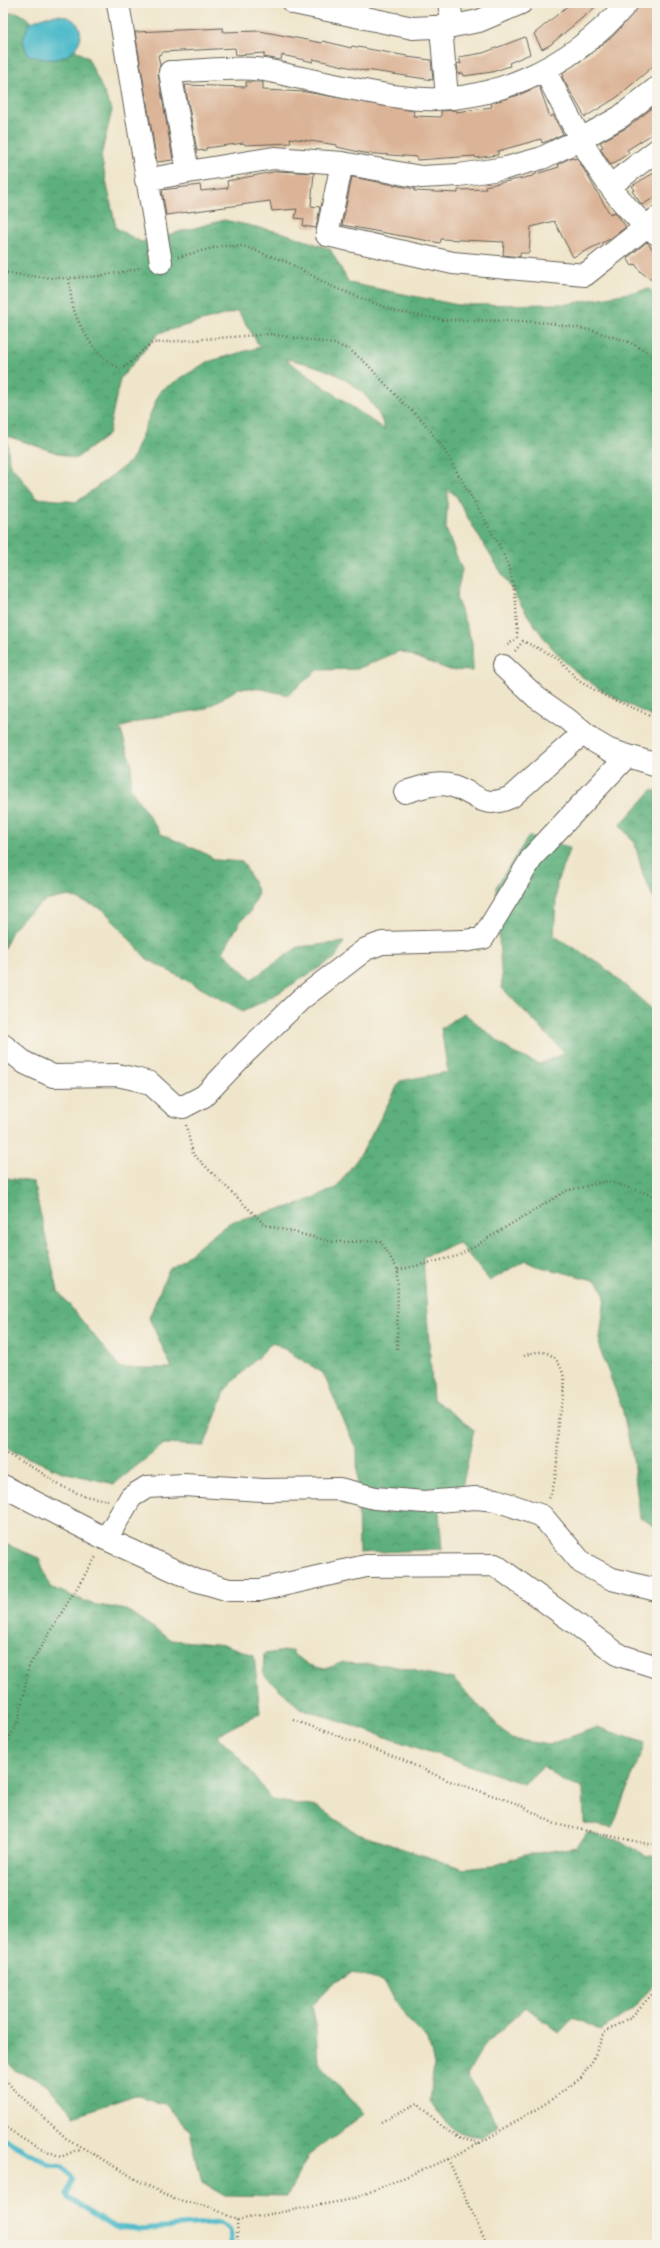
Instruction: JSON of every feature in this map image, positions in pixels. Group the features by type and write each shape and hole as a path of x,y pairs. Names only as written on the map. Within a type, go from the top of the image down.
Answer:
{"street":[{"path":"122,3 146,180 161,262"},
{"path":"294,3 414,28 479,22 521,3"},
{"path":"447,98 447,26 449,3"},
{"path":"188,172 170,72 257,69 398,97 421,100 477,94 507,87 545,71 585,44 611,22 627,3"},
{"path":"342,163 326,235 453,263 585,275 653,226 610,186 581,139 545,71"},
{"path":"146,180 274,158 342,163 421,177 459,175 506,168 542,158 581,139 620,117 657,88"},
{"path":"610,186 657,150"},
{"path":"503,666 537,698 583,733 609,750 657,765"},
{"path":"404,792 436,784 453,786 483,801 498,803 511,797 583,733"},
{"path":"3,1045 25,1063 53,1076 118,1075 135,1079 150,1083 174,1104 183,1107 204,1096 246,1052 301,999 366,949 382,943 464,941 483,938 533,856 627,756"},
{"path":"106,1539 131,1497 148,1487 184,1485 263,1490 339,1489 375,1498 424,1502 475,1498 496,1500 542,1516 582,1563 612,1579 657,1590"},
{"path":"3,1486 106,1539 195,1580 229,1590 260,1590 366,1566 495,1565 619,1656 657,1667"}],"path":[{"path":"3,272 30,277 69,279 126,272 199,250 221,246 243,246 289,264 333,287 398,312 445,320 550,323 590,330 627,341 657,357"},
{"path":"69,279 74,308 84,331 98,352 113,365 122,369 132,362 141,350 152,343 270,334 334,344 350,350 367,364 403,403 423,421 443,448 499,545 510,570 516,601 517,638 501,651 503,666"},
{"path":"503,666 523,641 558,658 579,681 607,697 657,718"},
{"path":"183,1107 193,1154 265,1225 333,1242 380,1241 398,1270 397,1351"},
{"path":"398,1270 458,1256 566,1191 608,1181 657,1197"},
{"path":"524,1356 540,1352 550,1355 558,1362 564,1376 565,1393 558,1417 556,1476 542,1516"},
{"path":"3,1452 39,1471 59,1486 84,1496 110,1500 131,1497"},
{"path":"3,1751 19,1718 29,1666 69,1604 106,1539"},
{"path":"294,1720 398,1758 447,1780 518,1804 555,1824 657,1846"},
{"path":"3,2076 14,2090 52,2126 82,2147 139,2181 174,2199 210,2207 237,2220 353,2199 448,2159 480,2143 548,2102 581,2078 593,2060 604,2033 632,2016 657,1989"},
{"path":"381,2122 418,2103 441,2126 458,2138 480,2143"},
{"path":"3,2126 36,2146 61,2157 82,2147"},
{"path":"448,2159 487,2245"},
{"path":"237,2220 238,2245"}],"green space":[{"path":"3,13 19,13 88,58 112,110 101,156 116,228 141,242 224,220 284,233 330,249 349,283 458,305 569,304 649,289 657,295 657,719 588,681 549,644 529,617 478,535 456,496 448,489 446,529 462,570 456,597 472,642 473,671 450,670 400,651 357,669 317,670 288,695 262,689 239,688 205,709 150,718 120,728 132,765 130,788 161,834 202,852 216,860 243,862 258,892 250,912 240,922 223,952 252,979 298,947 344,942 335,958 265,1001 243,1011 147,959 103,909 69,896 45,901 25,916 13,929 3,950","holes":["238,311 260,347 207,362 160,391 131,461 77,502 37,498 9,463 7,436 75,459 108,435 120,379 159,333","285,359 317,367 346,380 370,401 379,414 385,430"]},
{"path":"652,790 657,792 657,906 643,874 635,844 620,825"},
{"path":"529,836 570,847 557,882 554,936 599,963 654,1011 657,1010 657,1528 640,1517 633,1459 622,1408 599,1347 605,1297 598,1281 541,1267 525,1260 490,1281 459,1243 423,1257 433,1399 474,1430 462,1488 439,1512 442,1549 359,1553 357,1451 323,1373 273,1342 226,1389 204,1446 164,1444 114,1484 62,1472 3,1447 3,1190 7,1178 33,1182 58,1291 120,1368 172,1368 149,1318 168,1271 230,1222 300,1204 336,1188 363,1151 400,1081 448,1072 441,1028 464,1013 513,1053 540,1064 565,1053 502,988 496,887"},
{"path":"3,1543 39,1558 50,1587 92,1604 127,1610 171,1640 226,1645 254,1655 260,1713 217,1735 245,1764 272,1800 317,1807 358,1834 464,1869 493,1866 524,1855 577,1847 587,1833 622,1841 644,1855 657,1857 657,1980 633,2009 600,2031 574,2017 559,2033 526,2007 486,2043 467,2075 498,2125 482,2138 472,2136 451,2127 430,2101 434,2064 428,2040 407,2019 382,1981 352,1973 335,1981 312,2005 316,2026 318,2062 364,2114 309,2155 287,2196 224,2195 202,2182 190,2132 164,2103 135,2095 74,2116 49,2087 34,2077 16,2071 3,2057"},
{"path":"292,1650 294,1655 309,1665 325,1669 341,1663 387,1665 453,1679 511,1739 549,1745 597,1727 645,1743 612,1828 584,1823 583,1788 564,1782 543,1766 524,1784 300,1708 263,1674 264,1654"}],"water":[{"path":"57,15 70,18 78,26 81,35 78,44 71,53 60,58 45,59 27,54 23,40 29,23 44,17"}],"building":[{"path":"571,3 600,3 550,45 542,49 534,34"},
{"path":"642,3 657,3 657,63 616,98 585,117 562,77 564,76 562,73 588,56 613,36"},
{"path":"223,28 223,32 260,31 322,43 323,41 351,48 352,46 407,57 431,60 433,80 366,71 313,59 313,62 282,55 281,60 264,57 264,53 236,55 235,48 162,52 162,54 158,55 160,65 158,74 173,160 157,162 135,32"},
{"path":"525,37 530,54 509,63 510,66 492,72 464,76 463,73 458,74 457,63 461,64 459,57 483,53"},
{"path":"246,82 263,82 263,90 306,92 414,111 413,116 441,117 441,111 456,110 456,112 492,107 491,103 519,95 539,86 550,117 553,115 563,134 542,143 541,139 498,151 498,155 476,158 475,156 417,160 417,157 364,153 337,147 337,145 290,138 291,143 245,145 244,143 206,148 206,150 197,151 185,85 246,87"},
{"path":"657,104 657,131 627,150 629,153 611,165 600,148 603,147 600,142 628,127"},
{"path":"572,157 573,159 577,158 610,214 615,212 626,227 610,239 573,257 554,221 531,227 529,253 520,253 520,257 503,255 504,242 441,239 440,243 342,225 352,177 415,189 414,191 458,193 458,190 486,189 485,186 533,176 559,167 558,164"},
{"path":"278,171 314,173 311,206 320,207 316,228 303,226 304,219 295,218 297,209 272,211 270,201 166,215 162,190 200,185 201,191 228,188 227,181"},
{"path":"657,171 657,196 642,205 632,191 635,190 632,186"},
{"path":"647,242 657,255 657,284 641,272 635,264 632,266 627,258"}],"waterway":[{"path":"3,2138 50,2165 63,2167 73,2179 67,2194 69,2198 115,2227 139,2229 220,2223 231,2230 231,2245"}]}
